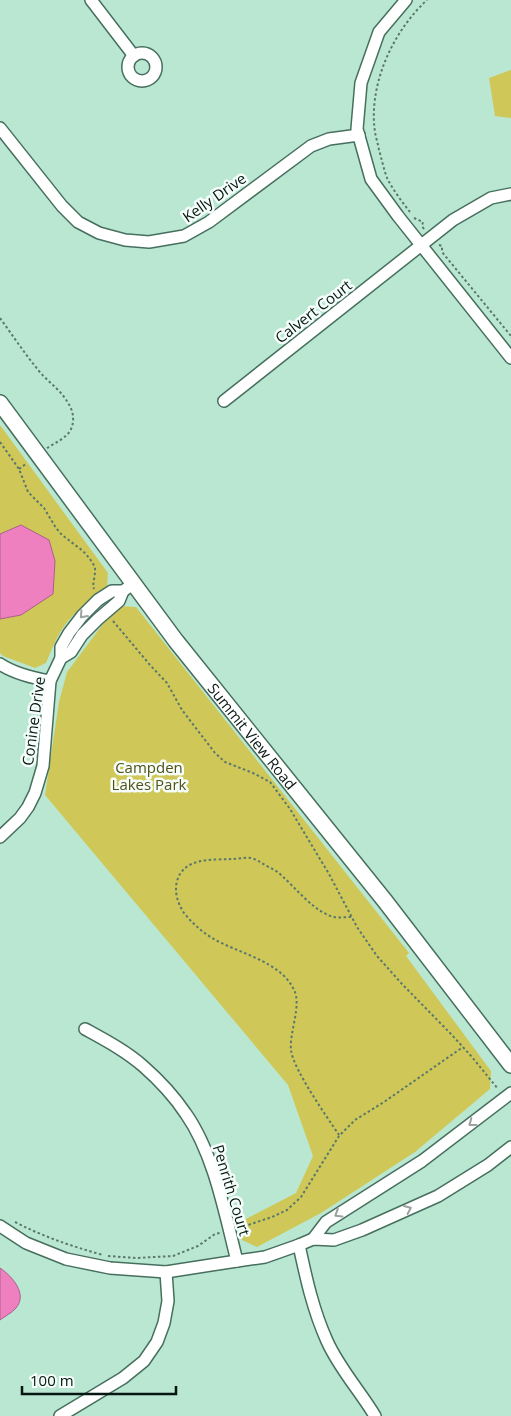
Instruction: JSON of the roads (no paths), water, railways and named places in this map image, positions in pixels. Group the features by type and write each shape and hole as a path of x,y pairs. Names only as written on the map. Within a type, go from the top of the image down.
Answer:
{"street":[{"path":"91,0 134,56"},
{"path":"406,0 379,32 362,83 357,128 371,179 511,358"},
{"name":"Kelly Drive","path":"0,128 62,206 78,222 99,233 124,240 149,242 184,236 209,222 311,146 329,139 359,135"},
{"name":"Calvert Court","path":"224,401 453,220 491,198 511,194"},
{"name":"Summit View Road","path":"0,403 128,588 176,641 385,901 511,1065"},
{"name":"Conine Drive","path":"0,837 20,818 35,794 43,766 50,681 61,658 61,647 69,632 98,600 112,590 128,588"},
{"name":"Conine Drive","path":"61,658 71,652 82,635 119,602 128,588"},
{"path":"0,664 29,677 50,681"},
{"name":"Penrith Court","path":"85,1030 119,1048 142,1065 169,1091 187,1115 200,1137 212,1168 237,1261"},
{"path":"313,1239 326,1222 422,1161 508,1095"},
{"path":"0,1226 26,1242 66,1259 110,1268 166,1272 265,1257 313,1239 334,1240 355,1233 438,1196 488,1165 511,1147"},
{"path":"299,1245 310,1297 328,1342 346,1374 375,1416"},
{"path":"60,1416 123,1378 144,1361 156,1342 164,1323 168,1301 166,1272"}],"park label":[{"name":"Campden Lakes Park","path":"149,776"}]}
